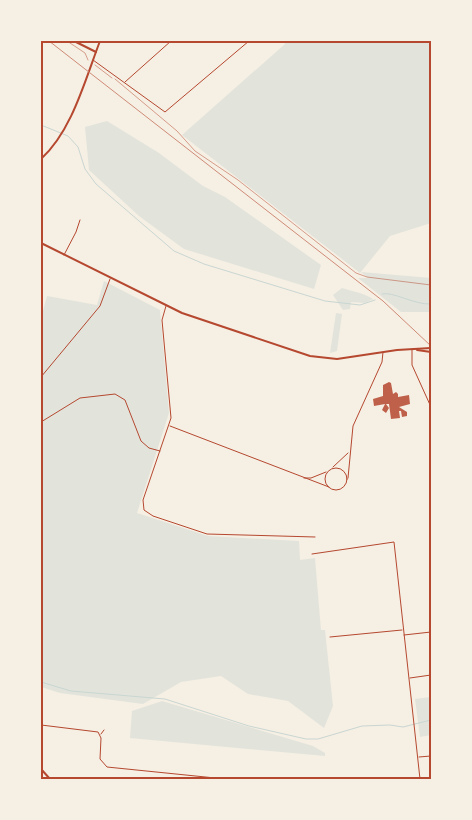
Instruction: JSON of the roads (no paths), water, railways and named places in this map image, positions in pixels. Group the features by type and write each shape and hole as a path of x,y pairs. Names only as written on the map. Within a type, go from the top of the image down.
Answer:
{"main road":[{"path":"74,41 96,52"},
{"path":"41,159 64,131 100,41"},
{"path":"41,243 166,306 221,328 315,358 337,360 383,351 431,350"},
{"path":"41,769 50,779"}],"street":[{"path":"124,83 171,41"},
{"path":"93,60 160,110 167,112 249,41"},
{"path":"64,255 80,220"},
{"path":"41,378 100,306 110,279"},
{"path":"166,306 162,320 171,409 169,426 143,500 144,510 149,514 207,534 315,537"},
{"path":"412,349 412,365 431,407"},
{"path":"169,426 329,488 340,489 348,482 349,450 354,420 382,362 383,351"},
{"path":"41,422 80,398 116,394 125,400 142,441 149,448 160,451"},
{"path":"301,477 311,478 329,470 344,458 349,450"},
{"path":"332,468 340,468 348,478"},
{"path":"329,470 325,479 329,488"},
{"path":"312,554 394,542 416,728 420,779"},
{"path":"330,637 403,630"},
{"path":"404,635 431,632"},
{"path":"410,678 431,675"},
{"path":"41,725 92,730 100,734"},
{"path":"104,730 100,734 100,759 107,767 225,779"},
{"path":"418,757 431,756"},
{"path":"186,779 187,775"}],"waterway":[{"path":"41,125 68,136 78,147 85,169 96,184 174,251 204,264 325,301 360,305 375,300"},
{"path":"382,294 392,294 424,304 431,304"},
{"path":"41,682 71,691 165,699 249,726 306,739 318,739 362,726 390,725 403,727 431,720"}],"railway":[{"path":"49,41 383,301 431,346"}]}
